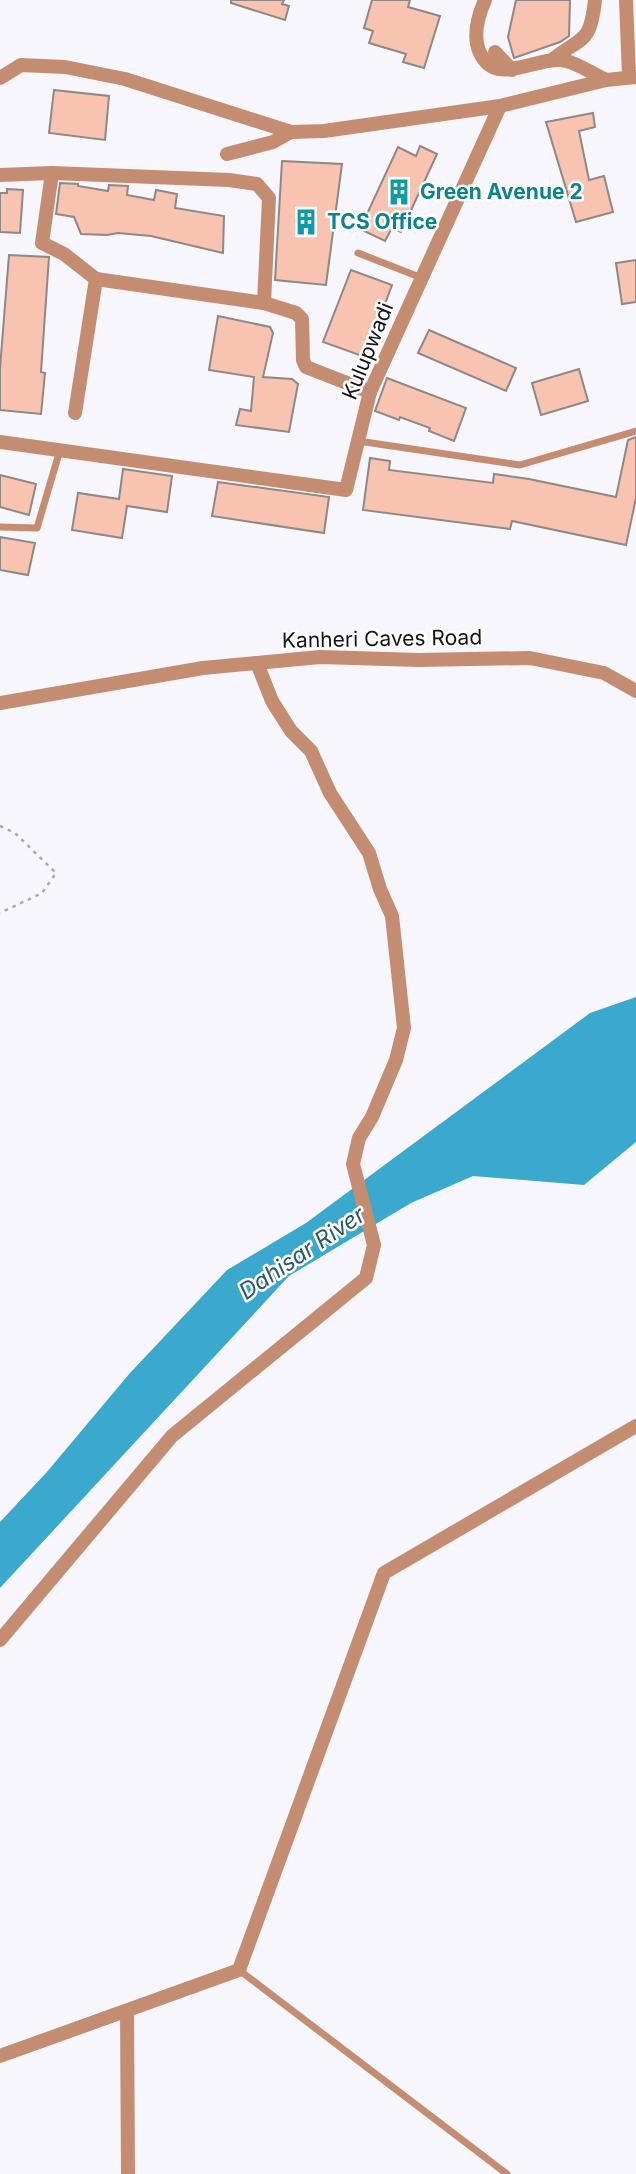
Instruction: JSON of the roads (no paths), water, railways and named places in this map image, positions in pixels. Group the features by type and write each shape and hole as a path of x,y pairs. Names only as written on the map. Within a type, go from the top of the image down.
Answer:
{"street":[{"path":"485,0 476,27 479,50 485,61 494,68 512,70 552,60 566,61 606,80"},
{"path":"552,60 587,35 592,26 595,0"},
{"path":"0,78 21,65 65,67 125,79 291,132 324,131 500,106 632,76 630,8"},
{"path":"495,52 512,70"},
{"name":"Kulupwadi","path":"0,442 346,490 370,392 500,106"},
{"path":"227,154 273,142 291,132"},
{"path":"0,175 52,173 229,180 257,184 269,198 264,303"},
{"path":"52,173 42,243 64,254 96,279 264,303 296,313 302,318 303,360 306,367 370,392"},
{"path":"75,412 96,279"},
{"name":"Kanheri Caves Road","path":"0,703 203,668 320,657 419,660 530,658 604,673 636,691"},
{"path":"0,1640 172,1436 366,1279 374,1244 353,1164 359,1138 372,1117 396,1060 404,1028 392,916 369,853 330,793 310,751 291,731 272,701 257,663"},
{"path":"0,2056 239,1970 384,1573 636,1426"},
{"path":"127,2011 128,2174"}],"lane":[{"path":"358,253 422,278"},
{"path":"358,441 520,465 636,431"},
{"path":"0,527 37,528 60,449"},
{"path":"239,1970 507,2174"}],"water":[{"name":"Dahisar River","path":"636,997 636,1142 584,1185 473,1176 411,1203 289,1276 0,1588 0,1522 46,1473 130,1373 227,1270 306,1223 590,1013"}],"place":[{"name":"Green Avenue 2","path":"399,192"},
{"name":"TCS Office","path":"306,222"}]}
